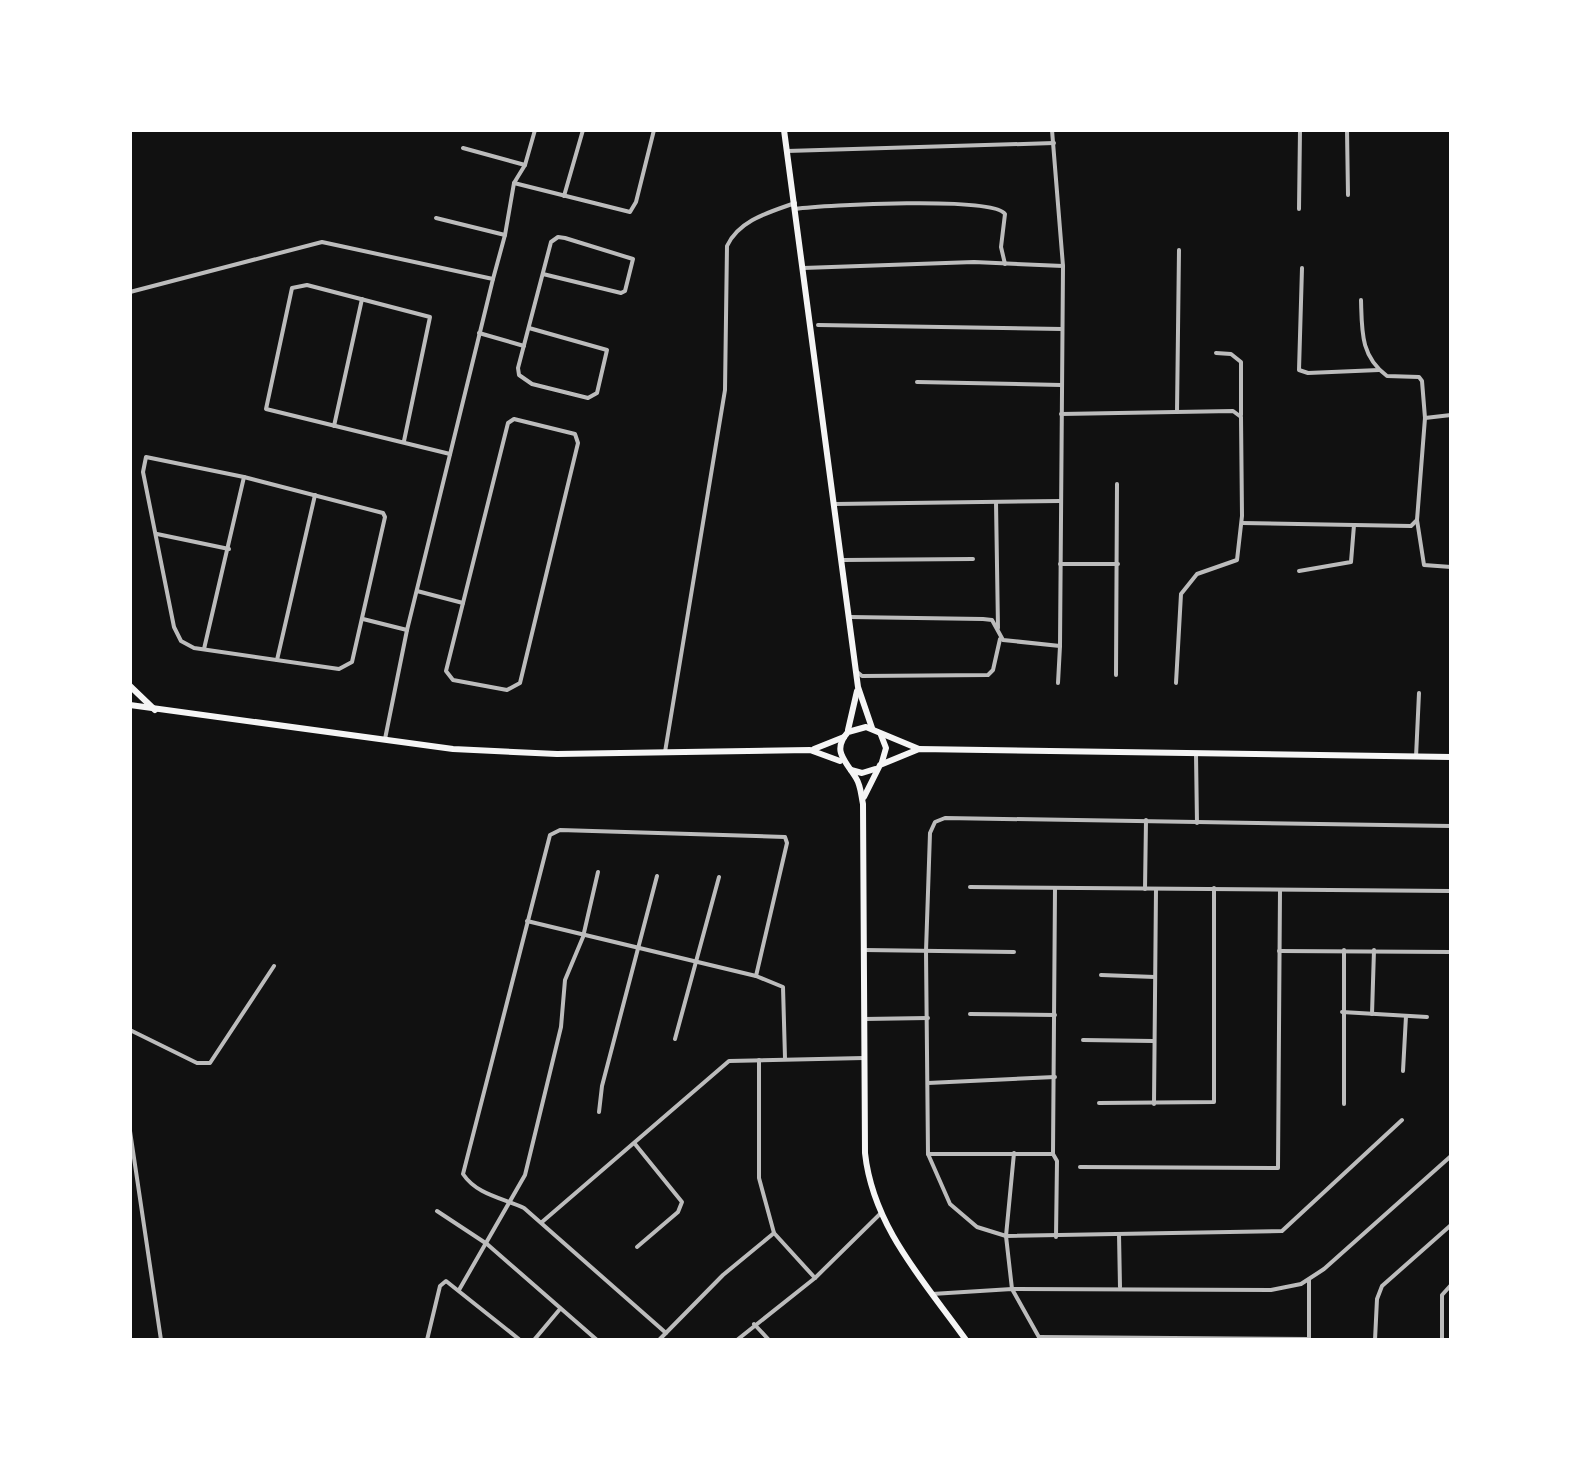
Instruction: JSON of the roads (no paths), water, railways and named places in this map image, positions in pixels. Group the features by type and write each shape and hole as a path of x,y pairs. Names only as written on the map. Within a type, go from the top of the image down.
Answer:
{"main road":[{"path":"784,130 858,687 875,730 886,748 863,804"},
{"path":"130,686 155,710"},
{"path":"858,687 839,750 860,785 863,804 864,1058 868,1177 880,1214 966,1340"},
{"path":"130,705 384,741 515,753 810,750 859,727 875,730 919,749 1451,757"},
{"path":"810,750 862,773 919,749"}],"street":[{"path":"384,741 407,630 505,235 514,183 525,165 535,130"},
{"path":"564,196 583,130"},
{"path":"514,183 630,212 636,202 654,130"},
{"path":"1052,130 1063,266 1058,683"},
{"path":"1299,209 1300,130"},
{"path":"1347,130 1348,195"},
{"path":"787,151 1054,143"},
{"path":"463,148 525,165"},
{"path":"665,752 725,390 727,246 733,234 749,222 795,206 968,203 998,207 1005,214 1001,247 1005,264"},
{"path":"436,218 505,235"},
{"path":"529,328 607,350 597,393 588,398 525,380 518,368 551,242 558,237 633,259 625,291 621,293 543,274"},
{"path":"130,292 322,242 493,279"},
{"path":"1177,412 1179,250"},
{"path":"803,268 1005,264 1063,266"},
{"path":"1302,268 1299,370 1308,373 1379,370"},
{"path":"404,441 430,317 300,284 292,288 268,387 266,409 450,454"},
{"path":"334,426 362,299"},
{"path":"1361,300 1363,346 1379,370 1387,376 1422,378 1425,418 1417,520 1424,565 1451,567"},
{"path":"818,325 1062,329"},
{"path":"479,333 524,346"},
{"path":"1176,683 1181,594 1197,574 1237,560 1242,523 1241,362 1231,354 1216,353"},
{"path":"917,382 1061,385"},
{"path":"1061,414 1233,411 1241,417"},
{"path":"1425,418 1451,415"},
{"path":"521,419 575,434 578,443 520,683 515,687 507,690 447,677 463,603 508,423 521,419"},
{"path":"146,457 315,495 377,511 385,517 352,662 347,667 277,660 186,645 174,627 143,472 146,457"},
{"path":"204,649 244,477"},
{"path":"1116,675 1117,484"},
{"path":"277,660 315,495"},
{"path":"835,504 1060,501"},
{"path":"856,671 862,676 988,675 993,670 1000,639 996,502"},
{"path":"1242,523 1411,526 1417,520"},
{"path":"1299,571 1351,562 1354,525"},
{"path":"156,534 229,549"},
{"path":"843,560 973,559"},
{"path":"1060,564 1118,564"},
{"path":"417,591 463,603"},
{"path":"850,617 983,619 992,620 998,630"},
{"path":"363,619 407,630"},
{"path":"1000,639 1014,644 1060,646"},
{"path":"1416,757 1419,693"},
{"path":"1196,754 1197,823"},
{"path":"1402,1120 1282,1231 1056,1237 1006,1236 977,1227 956,1210 944,1194 928,1154 926,951 930,833 939,818 1451,826"},
{"path":"1145,889 1146,820"},
{"path":"666,1333 542,1222 519,1205 508,1204 475,1186 463,1174 552,832 785,837 787,843 756,976"},
{"path":"459,1290 525,1175 561,1027 565,980 583,937 598,872"},
{"path":"599,1112 602,1086 640,951 657,876"},
{"path":"675,1039 719,877"},
{"path":"970,887 1451,891"},
{"path":"1055,888 1053,1154 1057,1161 1056,1237"},
{"path":"1099,1103 1208,1105 1215,1100 1214,888"},
{"path":"1154,1104 1156,889"},
{"path":"1080,1167 1277,1170 1280,1142 1280,890"},
{"path":"527,921 640,951 756,976 783,987 786,992 785,1058"},
{"path":"864,950 1014,952"},
{"path":"1344,950 1344,1104"},
{"path":"1372,1014 1374,950"},
{"path":"1279,951 1451,952"},
{"path":"130,1030 197,1063 210,1063 274,966"},
{"path":"1101,975 1155,977"},
{"path":"1342,1012 1427,1017"},
{"path":"970,1014 1055,1015"},
{"path":"1403,1071 1406,1016"},
{"path":"864,1019 928,1018"},
{"path":"1083,1040 1153,1041"},
{"path":"542,1222 729,1061 864,1058"},
{"path":"759,1060 757,1165 774,1233 815,1278"},
{"path":"928,1083 1055,1077"},
{"path":"130,1131 161,1340"},
{"path":"635,1144 682,1202 678,1212 637,1247"},
{"path":"1014,1153 1006,1236 1012,1289 1040,1339 1309,1340 1309,1280"},
{"path":"928,1154 1053,1154"},
{"path":"932,1294 1120,1287 1271,1290 1309,1280 1451,1156"},
{"path":"437,1211 487,1244 597,1340"},
{"path":"737,1340 815,1278 880,1214"},
{"path":"1375,1340 1376,1311 1382,1286 1451,1225"},
{"path":"659,1340 723,1275 774,1233"},
{"path":"1119,1234 1120,1287"},
{"path":"427,1340 440,1286 449,1282 520,1340"},
{"path":"1442,1340 1442,1295 1451,1285"},
{"path":"534,1340 560,1309"},
{"path":"754,1324 769,1340"}]}
